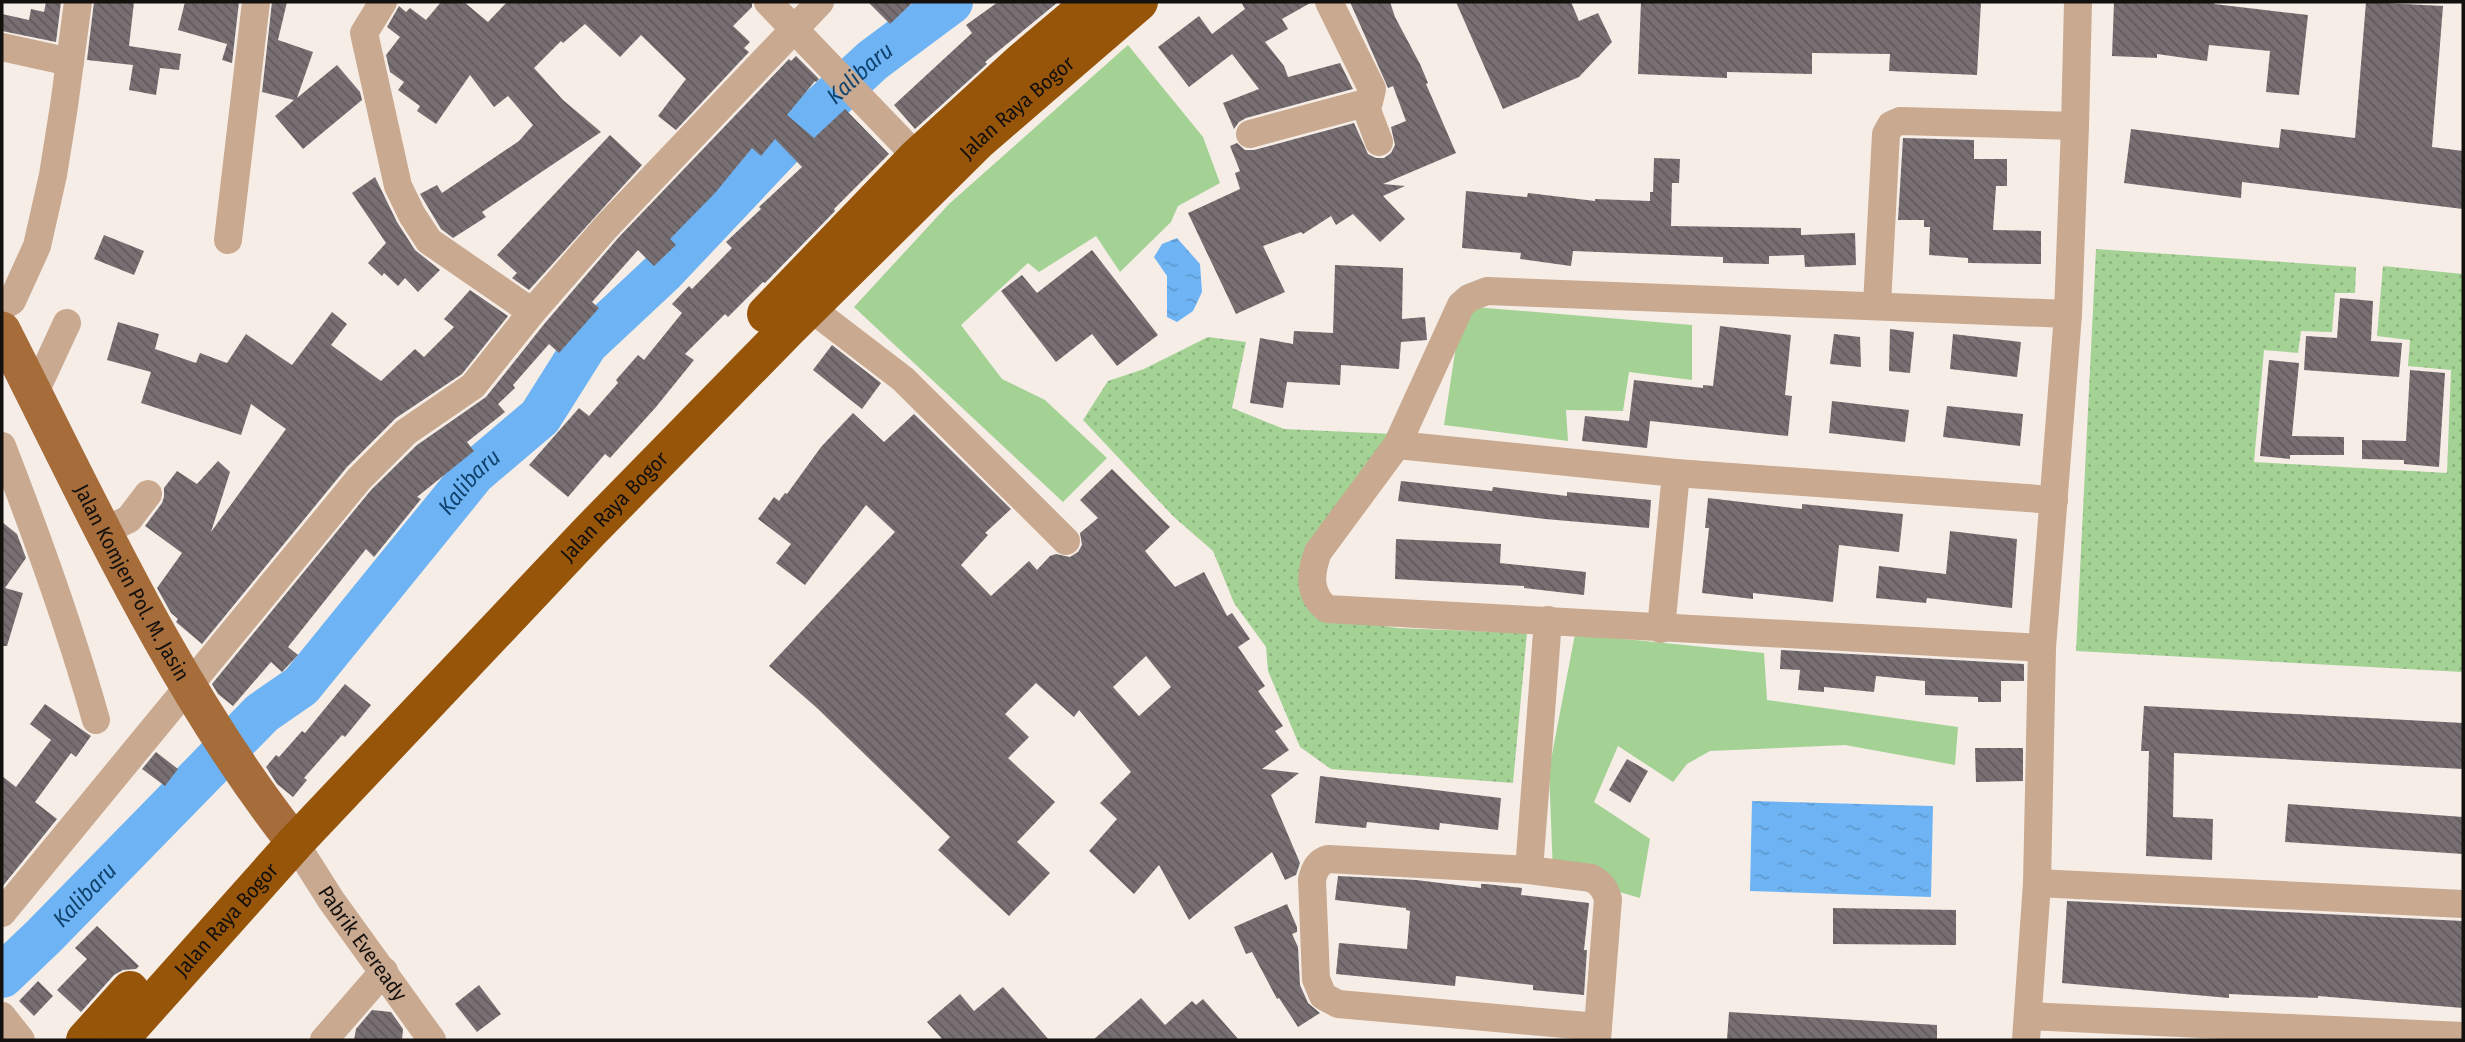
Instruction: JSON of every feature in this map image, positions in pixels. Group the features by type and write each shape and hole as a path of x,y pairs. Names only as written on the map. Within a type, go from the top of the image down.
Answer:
{"highway":[{"name":"Jalan Raya Bogor","path":"119,1040 288,834 654,429 917,158 1021,62 1092,2"},
{"name":"Jalan Raya Bogor","path":"85,1040 809,307 979,140 1139,2"}],"main road":[{"name":"Jalan Komjen Pol. M. Jasin","path":"2,330 187,686 288,834"}],"street":[{"path":"2,307 12,302 37,246 52,175 78,2"},
{"path":"228,240 256,2"},
{"path":"383,2 364,33 402,197 429,241 532,312"},
{"path":"768,2 917,158"},
{"path":"2,913 359,479 406,432 473,386 532,312 607,226 820,2"},
{"path":"1250,134 1365,105 1372,98 1372,89 1329,2"},
{"path":"2078,2 2068,314 2042,648 2037,883 2027,1028 2463,1036"},
{"path":"2,47 69,62"},
{"path":"1365,105 1379,142"},
{"path":"1877,306 1886,134 1891,125 1900,121 2076,126"},
{"path":"2042,648 1327,609 1315,597 1312,572 1318,552 1397,446 1461,305 1479,293 1487,291 2068,314"},
{"path":"809,307 903,379 1066,541"},
{"path":"34,394 66,323"},
{"path":"2,446 27,509 79,661 96,720"},
{"path":"1397,446 1676,473 2054,500"},
{"path":"1661,629 1676,473"},
{"path":"105,531 129,519 148,494"},
{"path":"1529,870 1548,620"},
{"name":"Pabrik Eveready","path":"288,834 331,900 432,1040"},
{"path":"1328,859 1529,870 1591,878 1606,891 1608,899 1597,1033 1338,1004 1323,996 1319,989 1312,880 1322,861 1328,859"},
{"path":"2037,883 2463,904"},
{"path":"324,1040 384,971"},
{"path":"2,1016 21,1040"}],"green space":[{"path":"1128,45 1203,137 1220,183 1178,206 1171,222 1120,272 1096,236 1039,272 1028,263 961,325 1002,379 1045,400 1107,458 1063,502 854,307 949,204"},
{"path":"2096,249 2356,267 2355,293 2335,293 2332,332 2301,331 2298,353 2264,350 2254,462 2447,473 2451,370 2408,366 2410,340 2377,336 2383,266 2463,274 2463,672 2076,651"},
{"path":"1462,306 1692,325 1692,380 1629,372 1623,411 1566,410 1568,441 1444,425"},
{"path":"1208,337 1246,342 1232,408 1284,429 1394,434 1308,551 1340,619 1397,628 1527,633 1513,783 1331,769 1300,747 1268,671 1266,647 1234,603 1213,551 1174,517 1083,420 1108,381 1144,369"},
{"path":"1575,634 1764,653 1767,700 1958,727 1955,765 1845,745 1710,751 1687,764 1673,782 1618,746 1594,802 1650,839 1640,898 1553,873 1549,770"}],"water":[{"path":"1177,238 1200,264 1202,292 1193,311 1177,322 1167,317 1167,276 1154,257 1162,244"},
{"path":"1752,801 1933,806 1931,897 1750,891"}],"building":[{"path":"46,2 61,2 56,42 2,31 2,14 29,20 31,9 44,12"},
{"path":"94,2 134,2 129,46 181,54 179,70 160,68 156,95 129,90 133,65 87,60"},
{"path":"185,2 239,2 232,63 222,60 227,44 178,30"},
{"path":"272,2 287,2 278,40 313,52 297,98 337,65 360,92 362,100 303,149 275,116 294,100 262,92"},
{"path":"441,2 464,2 488,22 507,2 752,2 752,7 733,26 750,42 744,48 749,52 676,130 658,116 686,79 641,35 620,57 585,24 563,43 561,41 534,68 563,100 601,132 482,212 486,217 453,238 441,229 420,194 437,185 442,193 519,141 533,125 508,96 494,107 470,75 436,124 417,111 420,106 398,90 404,82 390,72 386,55 400,37 387,27 399,6 406,12 410,8 426,20"},
{"path":"868,2 913,2 890,24"},
{"path":"998,2 1058,2 985,62 987,64 915,129 894,105 972,33 966,25"},
{"path":"1241,2 1312,2 1282,19 1288,29 1265,42 1284,66 1288,77 1340,63 1353,89 1246,118 1234,129 1223,103 1259,89 1232,54 1189,87 1158,47 1199,16 1212,34 1245,9"},
{"path":"1350,2 1390,2 1420,64 1456,153 1383,184 1405,186 1383,196 1405,219 1380,242 1353,214 1336,225 1331,216 1303,234 1301,232 1263,246 1285,292 1236,314 1188,213 1240,189 1235,173 1240,171 1230,146 1237,143 1245,150 1254,150 1354,123 1368,154 1384,158 1391,153 1395,145 1391,127 1406,121 1393,86 1388,88"},
{"path":"1456,2 1571,2 1579,21 1598,13 1612,42 1579,77 1503,109"},
{"path":"1641,2 1981,2 1977,75 1889,71 1890,54 1812,53 1812,74 1727,72 1727,78 1638,74"},
{"path":"2114,2 2215,2 2214,4 2308,15 2299,95 2266,92 2270,51 2209,45 2207,61 2157,54 2157,58 2112,56"},
{"path":"2366,2 2443,6 2432,147 2463,151 2463,209 2242,182 2241,198 2124,183 2131,129 2279,148 2281,129 2355,138"},
{"path":"796,56 819,79 787,115 814,138 845,109 889,154 765,283 728,317 725,314 685,354 694,360 656,407 610,458 605,454 568,497 529,465 579,408 589,416 638,355 644,360 682,313 672,304 689,286 692,289 732,248 726,242 802,167 775,139 761,156 752,148 715,193 670,239 676,245 654,266 638,250 592,302 599,308 559,353 549,344 513,385 515,388 498,404 505,412 467,442 474,451 417,497 421,499 374,557 366,549 288,647 298,655 282,672 271,662 233,706 218,694 212,684 371,490 417,445 486,397 619,237 789,59 791,61"},
{"path":"610,135 642,165 529,290 512,278 517,273 497,255"},
{"path":"1903,138 1974,140 1974,159 2007,159 2007,186 1996,186 1993,230 2041,231 2041,264 1968,263 1968,258 1929,255 1930,227 1924,227 1924,220 1898,220"},
{"path":"1654,158 1680,159 1679,183 1672,183 1671,226 1801,228 1801,235 1855,233 1856,265 1805,267 1804,255 1769,256 1769,264 1723,263 1723,257 1573,251 1571,266 1520,259 1521,253 1462,248 1466,191 1527,197 1528,193 1595,201 1650,201 1650,192 1653,192"},
{"path":"375,177 397,222 415,250 440,270 418,292 405,278 398,286 368,263 386,243 352,193"},
{"path":"104,235 144,251 134,275 94,259"},
{"path":"1092,250 1158,335 1117,366 1092,334 1056,362 1001,291 1022,275 1037,293"},
{"path":"1335,265 1403,268 1402,319 1425,317 1427,340 1401,342 1399,369 1341,365 1340,385 1287,382 1283,408 1250,403 1260,338 1293,344 1294,331 1333,333"},
{"path":"470,290 508,316 462,374 396,418 347,467 202,644 176,622 178,619 171,613 157,588 182,553 145,526 162,503 164,488 177,471 197,484 218,461 230,472 211,532 286,429 251,404 241,435 141,403 151,372 107,360 118,322 159,334 155,349 196,363 200,353 227,363 246,334 292,365 332,312 347,324 331,345 381,381 415,349 424,357 454,327 444,319"},
{"path":"2340,298 2373,301 2371,341 2402,343 2399,377 2304,370 2306,336 2337,338"},
{"path":"1720,326 1791,335 1785,395 1792,396 1788,436 1650,421 1647,448 1582,441 1585,416 1629,421 1634,380 1703,388 1703,385 1713,386"},
{"path":"1890,329 1914,332 1910,373 1889,371"},
{"path":"1834,334 1860,337 1861,367 1830,364"},
{"path":"1953,334 2021,342 2017,377 1950,369"},
{"path":"832,345 881,383 862,409 813,370"},
{"path":"2269,360 2299,363 2292,436 2344,437 2344,455 2290,455 2290,459 2260,456"},
{"path":"2410,370 2445,373 2439,467 2404,464 2404,460 2362,459 2362,440 2406,441"},
{"path":"1832,401 1909,410 1905,442 1829,433"},
{"path":"1947,406 2023,414 2020,446 1943,437"},
{"path":"853,413 884,442 914,414 1011,509 985,533 988,535 961,565 991,596 1029,561 1037,570 1050,556 1056,554 1070,557 1078,552 1082,545 1080,533 1098,518 1080,500 1112,469 1170,527 1145,551 1175,587 1204,572 1227,616 1232,613 1250,639 1238,647 1265,686 1258,691 1283,726 1275,731 1289,750 1262,769 1299,773 1271,795 1300,863 1296,875 1285,880 1272,852 1189,920 1159,865 1134,894 1089,851 1117,819 1100,803 1131,772 1079,710 1074,717 1036,683 1005,714 1029,737 1008,758 1055,802 1017,842 1050,873 1009,916 938,850 950,837 817,708 769,666 895,532 866,505 805,585 776,563 791,544 758,519 774,497 779,501 787,494 821,447","holes":["1146,656 1171,687 1139,716 1113,687"]},
{"path":"1401,481 1492,491 1493,487 1567,496 1567,492 1651,500 1649,528 1545,519 1398,501"},
{"path":"1708,498 1802,509 1802,504 1903,514 1899,552 1839,545 1833,602 1753,593 1753,599 1702,593 1709,528 1705,528"},
{"path":"2,522 17,534 26,558 5,588 23,593 7,646 2,646"},
{"path":"1950,531 2017,539 2012,608 1927,598 1926,603 1876,598 1879,566 1946,574"},
{"path":"1396,539 1501,544 1500,563 1586,572 1584,595 1524,586 1395,579"},
{"path":"1781,650 2024,664 2024,681 2001,681 2001,702 1978,702 1978,697 1925,695 1925,681 1876,676 1874,692 1824,687 1824,692 1798,690 1800,670 1780,669"},
{"path":"345,684 371,705 345,737 342,735 304,778 307,780 293,797 277,784 266,767 276,755 279,757 302,731 305,733"},
{"path":"45,704 91,736 76,757 71,753 35,802 57,819 2,887 2,776 16,787 51,740 30,724"},
{"path":"2144,706 2463,723 2463,769 2174,753 2173,817 2213,819 2212,860 2146,856 2149,751 2141,751"},
{"path":"1975,748 2023,748 2023,781 1976,782"},
{"path":"156,752 178,769 165,786 142,769"},
{"path":"1627,759 1648,771 1630,803 1609,790"},
{"path":"1320,776 1501,798 1498,830 1440,823 1439,830 1367,822 1366,828 1315,823"},
{"path":"2288,804 2463,817 2463,854 2285,842"},
{"path":"1338,876 1416,880 1481,888 1481,884 1486,884 1522,888 1521,895 1589,903 1584,950 1587,950 1584,995 1533,990 1533,985 1456,976 1455,986 1336,974 1339,943 1407,949 1410,911 1406,908 1335,900"},
{"path":"2067,901 2463,921 2463,1008 2318,996 2229,994 2229,998 2062,983"},
{"path":"1287,904 1297,927 1297,932 1292,934 1298,947 1300,985 1308,1003 1320,1013 1298,1027 1279,998 1277,999 1252,952 1246,954 1234,927"},
{"path":"1833,908 1956,910 1956,945 1833,944"},
{"path":"97,926 139,966 114,975 81,1012 57,990 87,959 75,948"},
{"path":"38,981 53,996 34,1016 19,1001"},
{"path":"479,985 501,1014 477,1032 455,1004"},
{"path":"1003,987 1049,1040 943,1040 927,1022 960,994 974,1011"},
{"path":"1141,998 1165,1025 1192,1001 1196,1005 1203,999 1239,1040 1093,1040"},
{"path":"372,1010 391,1012 403,1029 402,1040 354,1040 356,1029"},
{"path":"1729,1012 1937,1025 1937,1040 1727,1040"}],"waterway":[{"name":"Kalibaru","path":"2,976 262,713 301,686 474,473 540,417 586,344 663,272 796,131 873,60 951,2"}]}
